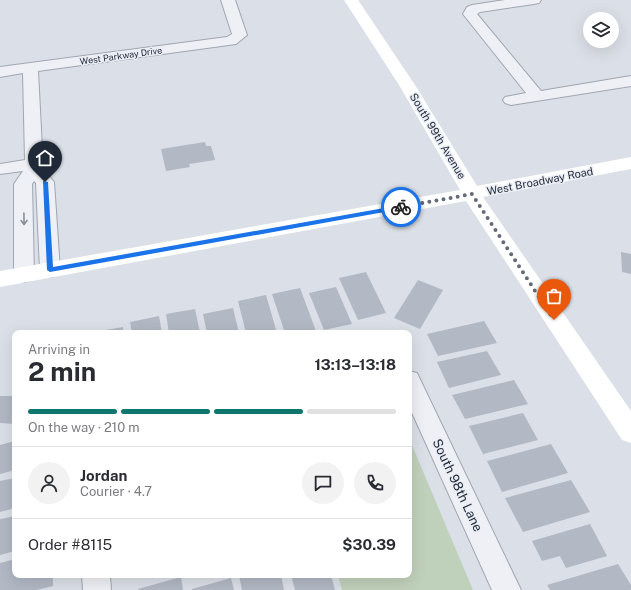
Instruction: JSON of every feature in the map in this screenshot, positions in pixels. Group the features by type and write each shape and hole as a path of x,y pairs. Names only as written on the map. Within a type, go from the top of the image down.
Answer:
{"main road":[{"name":"South 99th Avenue","path":"351,0 407,86 486,218 631,432"},
{"name":"West Broadway Road","path":"0,279 472,194 631,163"}],"street":[{"name":"West Parkway Drive","path":"0,72 231,41 240,34 228,0"},
{"path":"534,0 477,8 472,10 470,14 537,96"},
{"path":"30,68 34,167 45,182 50,270"},
{"path":"511,100 631,81"},
{"path":"0,169 34,167"},
{"path":"24,275 23,184 34,167"},
{"name":"South 98th Lane","path":"412,386 508,590"},
{"path":"96,578 97,590"}],"green space":[{"path":"412,445 473,590 342,590 339,578 412,578"}],"building":[{"path":"205,142 206,146 211,146 215,160 189,164 190,167 166,171 161,149"},
{"path":"621,252 631,254 631,274 622,272"},
{"path":"366,272 386,313 358,320 339,278"},
{"path":"418,280 443,290 420,329 394,318"},
{"path":"336,287 352,324 324,330 309,293"},
{"path":"300,288 316,330 284,330 272,294"},
{"path":"266,295 276,330 245,330 238,301"},
{"path":"233,308 238,330 206,330 203,314"},
{"path":"195,309 199,330 169,330 166,314"},
{"path":"159,316 161,330 131,330 130,322"},
{"path":"484,321 497,343 438,356 427,334"},
{"path":"123,327 123,330 106,330"},
{"path":"487,351 501,375 449,388 437,362"},
{"path":"514,380 528,404 465,419 452,395"},
{"path":"0,396 12,396 12,424 0,423"},
{"path":"523,413 538,440 483,454 469,426"},
{"path":"12,442 12,471 0,474 0,445"},
{"path":"551,444 568,473 502,492 487,461"},
{"path":"12,479 12,509 0,512 0,481"},
{"path":"571,480 590,512 523,532 505,498"},
{"path":"12,517 12,552 0,555 0,519"},
{"path":"590,524 607,556 566,568 560,556 542,561 532,541"},
{"path":"12,560 12,578 53,578 53,586 37,590 0,590 0,563"},
{"path":"618,564 631,585 631,590 550,590 547,585"},
{"path":"181,578 183,590 139,590 138,589"},
{"path":"231,578 234,590 192,590 192,589"},
{"path":"240,578 282,578 284,590 242,590"},
{"path":"292,578 332,578 335,590 295,590"}],"way so far":[{"path":"401,207 472,194 486,218 554,320"}],"route":[{"path":"45,182 50,270 401,207"}]}
